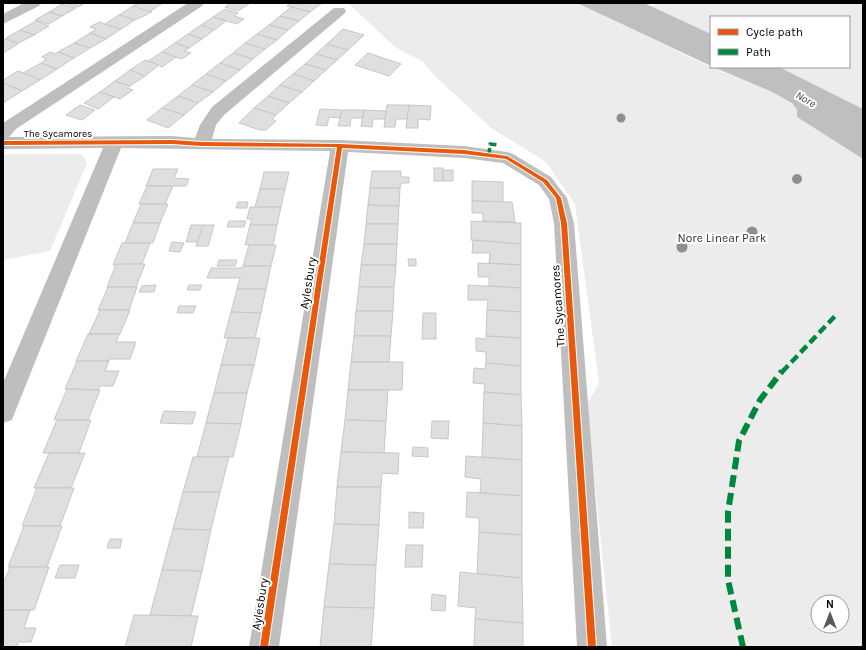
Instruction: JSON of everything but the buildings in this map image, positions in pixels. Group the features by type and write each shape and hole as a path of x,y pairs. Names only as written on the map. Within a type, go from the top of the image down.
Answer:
{"street":[{"path":"3,20 34,3"},
{"name":"The Sycamores","path":"3,134 10,125 197,3"},
{"path":"202,144 208,125 218,111 339,11"},
{"path":"3,412 114,143 172,142 202,144 340,146"},
{"name":"The Sycamores","path":"3,143 114,143"},
{"name":"The Sycamores","path":"340,146 464,152 507,158 545,181 558,198 564,223 592,647"},
{"name":"Aylesbury","path":"264,647 340,146"}],"green space":[{"name":"Nore Linear Park","path":"348,3 577,3 710,67 710,68 713,68 772,92 792,103 797,110 797,117 863,159 863,647 612,647 590,439 588,403 599,383 575,204 546,162 491,128 437,78 423,62 395,47"},
{"path":"663,3 863,3 863,109 781,68 850,68 850,16 710,16 710,34 650,6"},
{"path":"3,154 82,154 87,163 50,251 3,260"}],"water":[{"path":"577,3 644,3 710,34 710,66"},
{"name":"Nore","path":"715,68 781,68 863,109 863,159 797,117 797,110 792,103 772,92"}],"marked path":[{"path":"489,155 490,144 498,145"},
{"path":"743,647 728,580 728,512 739,441 760,400 786,366 837,314"}],"cycle path":[{"path":"3,143 172,142 202,144 340,146 464,152 507,158 545,181 558,198 564,223 592,647"},
{"path":"264,647 340,146"}]}
